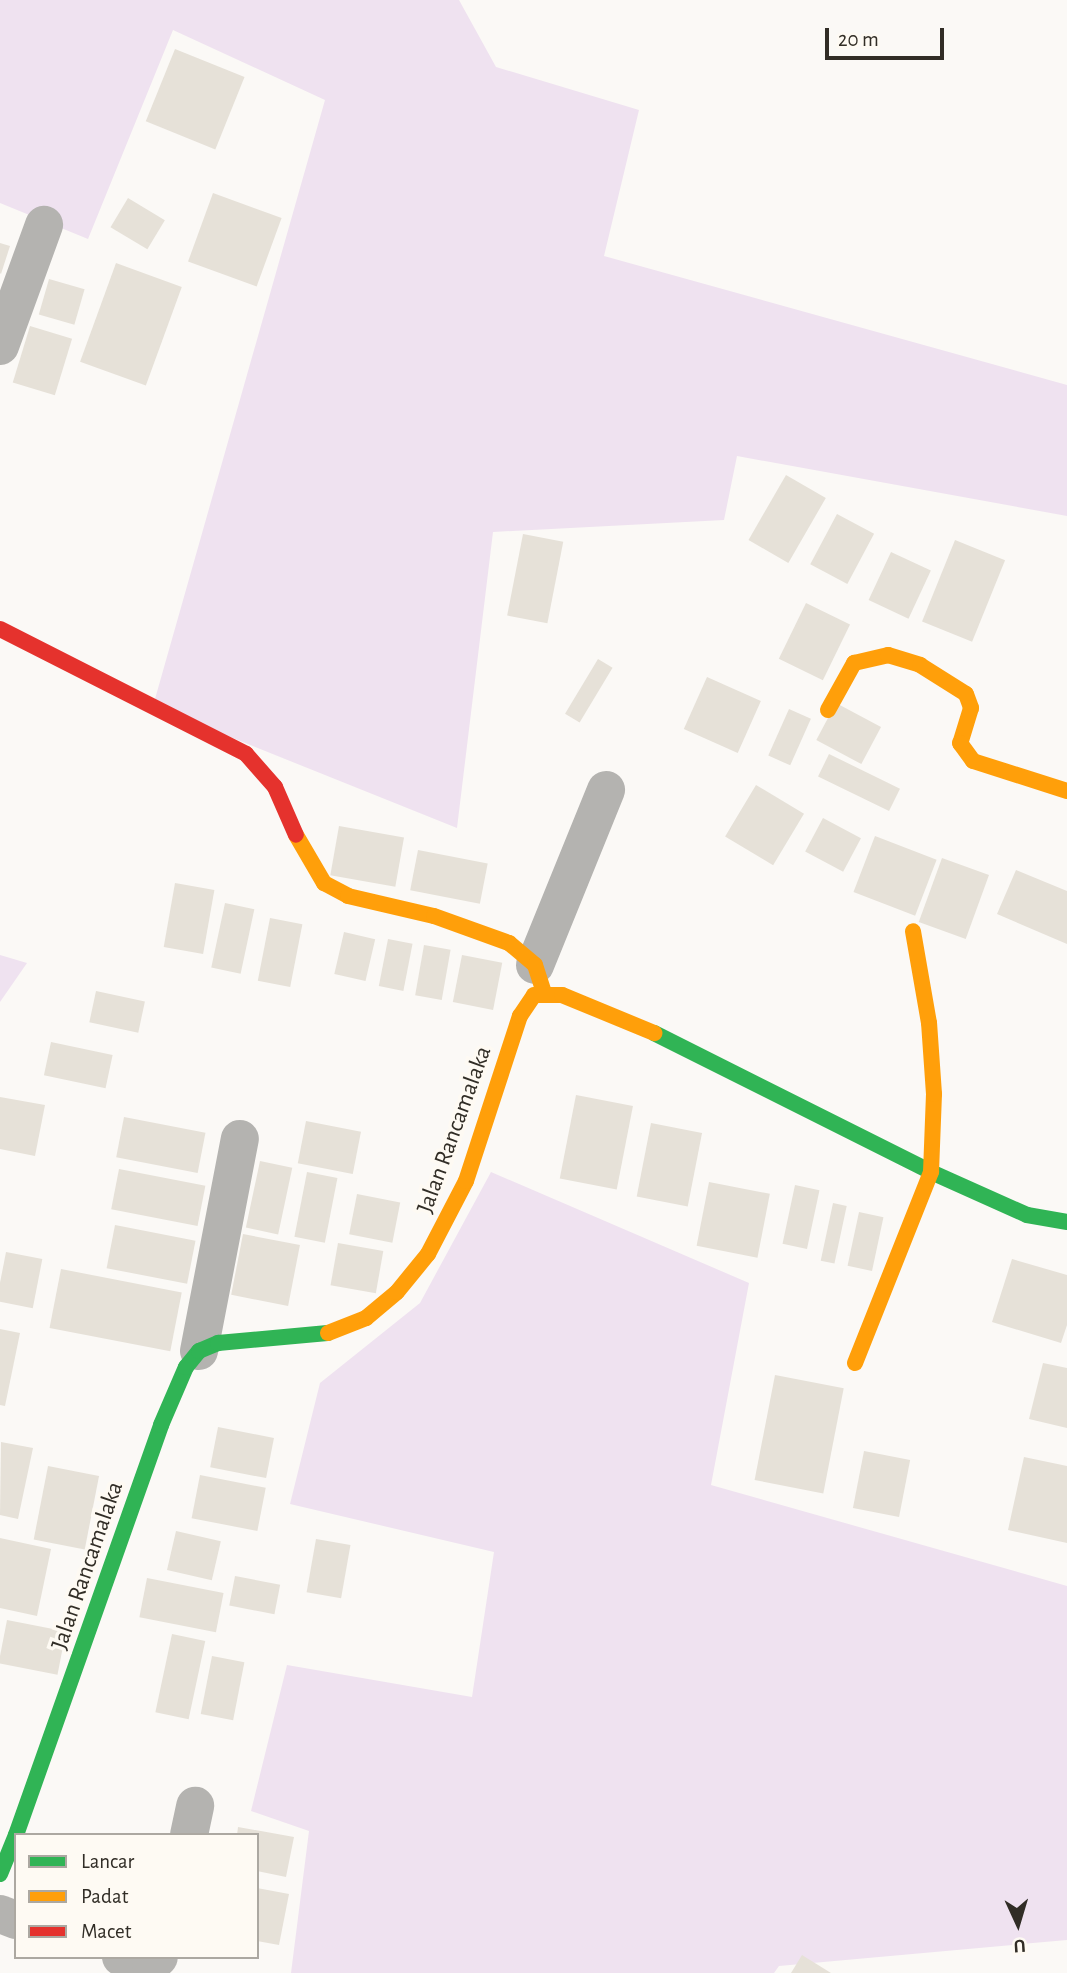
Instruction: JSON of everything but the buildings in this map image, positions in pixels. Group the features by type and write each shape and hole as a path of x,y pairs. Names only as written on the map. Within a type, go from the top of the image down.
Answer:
{"street":[{"path":"0,346 44,225"},
{"path":"0,629 246,754 275,787 306,858 324,883 348,896 433,916 509,943 539,978 931,1172 1027,1215 1067,1222"},
{"path":"828,710 854,663 888,655 920,665 966,694 971,708 960,733 964,753 984,766 1067,791"},
{"path":"539,978 606,790"},
{"path":"855,1363 931,1172 934,1082 913,931"},
{"name":"Jalan Rancamalaka","path":"17,1833 161,1425 186,1367 199,1351 218,1343 289,1340 335,1332 366,1318 397,1292 445,1227 466,1181 520,1016 534,995 539,978"},
{"path":"199,1351 240,1139"},
{"name":"Jalan Rancamalaka","path":"0,1874 14,1840"},
{"path":"128,1959 151,1965 157,1959"}],"shaded area":[{"path":"0,0 459,0 496,67 639,110 604,256 1067,385 1067,516 737,456 724,520 493,532 457,828 153,706 325,100 173,30 88,239 0,203"},
{"path":"0,955 27,963 0,1002"},
{"path":"491,1172 749,1283 711,1485 1067,1586 1067,1940 779,1966 774,1973 291,1973 309,1831 251,1811 287,1665 472,1697 494,1552 290,1504 320,1383 420,1303"}],"traffic: fast":[{"path":"654,1033 931,1172 1027,1215 1067,1222"},
{"path":"17,1833 161,1425 186,1367 199,1351 218,1343 328,1333"},
{"path":"0,1874 14,1840"}],"traffic: slow":[{"path":"828,710 854,663 888,655 920,665 966,694 971,708 960,743 973,761 1067,791"},
{"path":"296,835 324,883 348,896 434,916 509,943 535,965 544,992"},
{"path":"855,1363 931,1172 934,1094 929,1023 913,931"},
{"path":"328,1333 366,1318 397,1292 428,1254 466,1181 520,1016 534,995 562,995 654,1033"}],"traffic: jam":[{"path":"0,629 246,754 275,787 296,835"}]}
